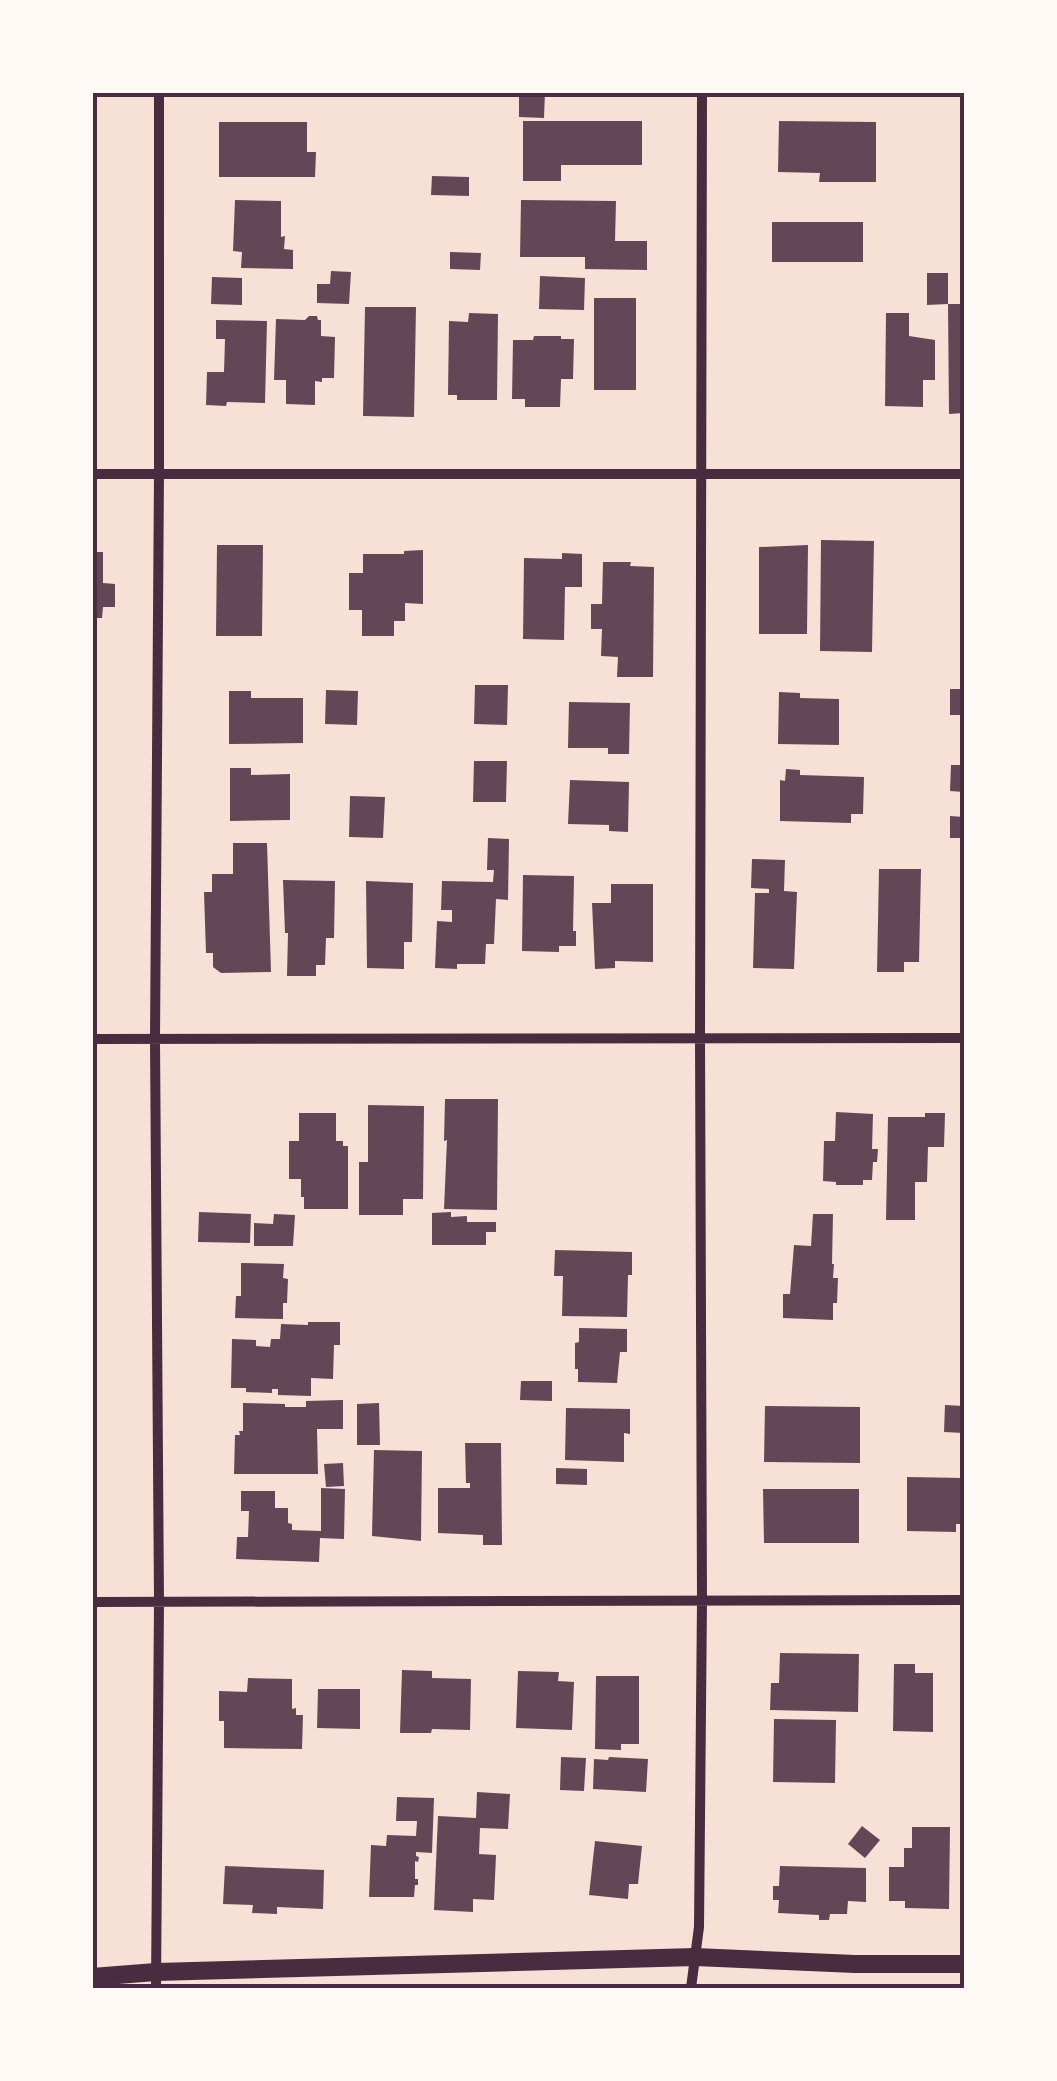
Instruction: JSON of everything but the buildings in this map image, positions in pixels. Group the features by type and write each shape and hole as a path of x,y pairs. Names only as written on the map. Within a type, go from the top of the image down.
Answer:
{"street":[{"path":"156,1980 159,1602 154,1038 160,92"},
{"path":"691,1988 699,1928 702,1600 702,92"},
{"path":"92,474 964,474"},
{"path":"92,1038 964,1038"},
{"path":"92,1602 964,1600"},
{"path":"92,1978 235,1979 695,1957 964,1964"}]}
